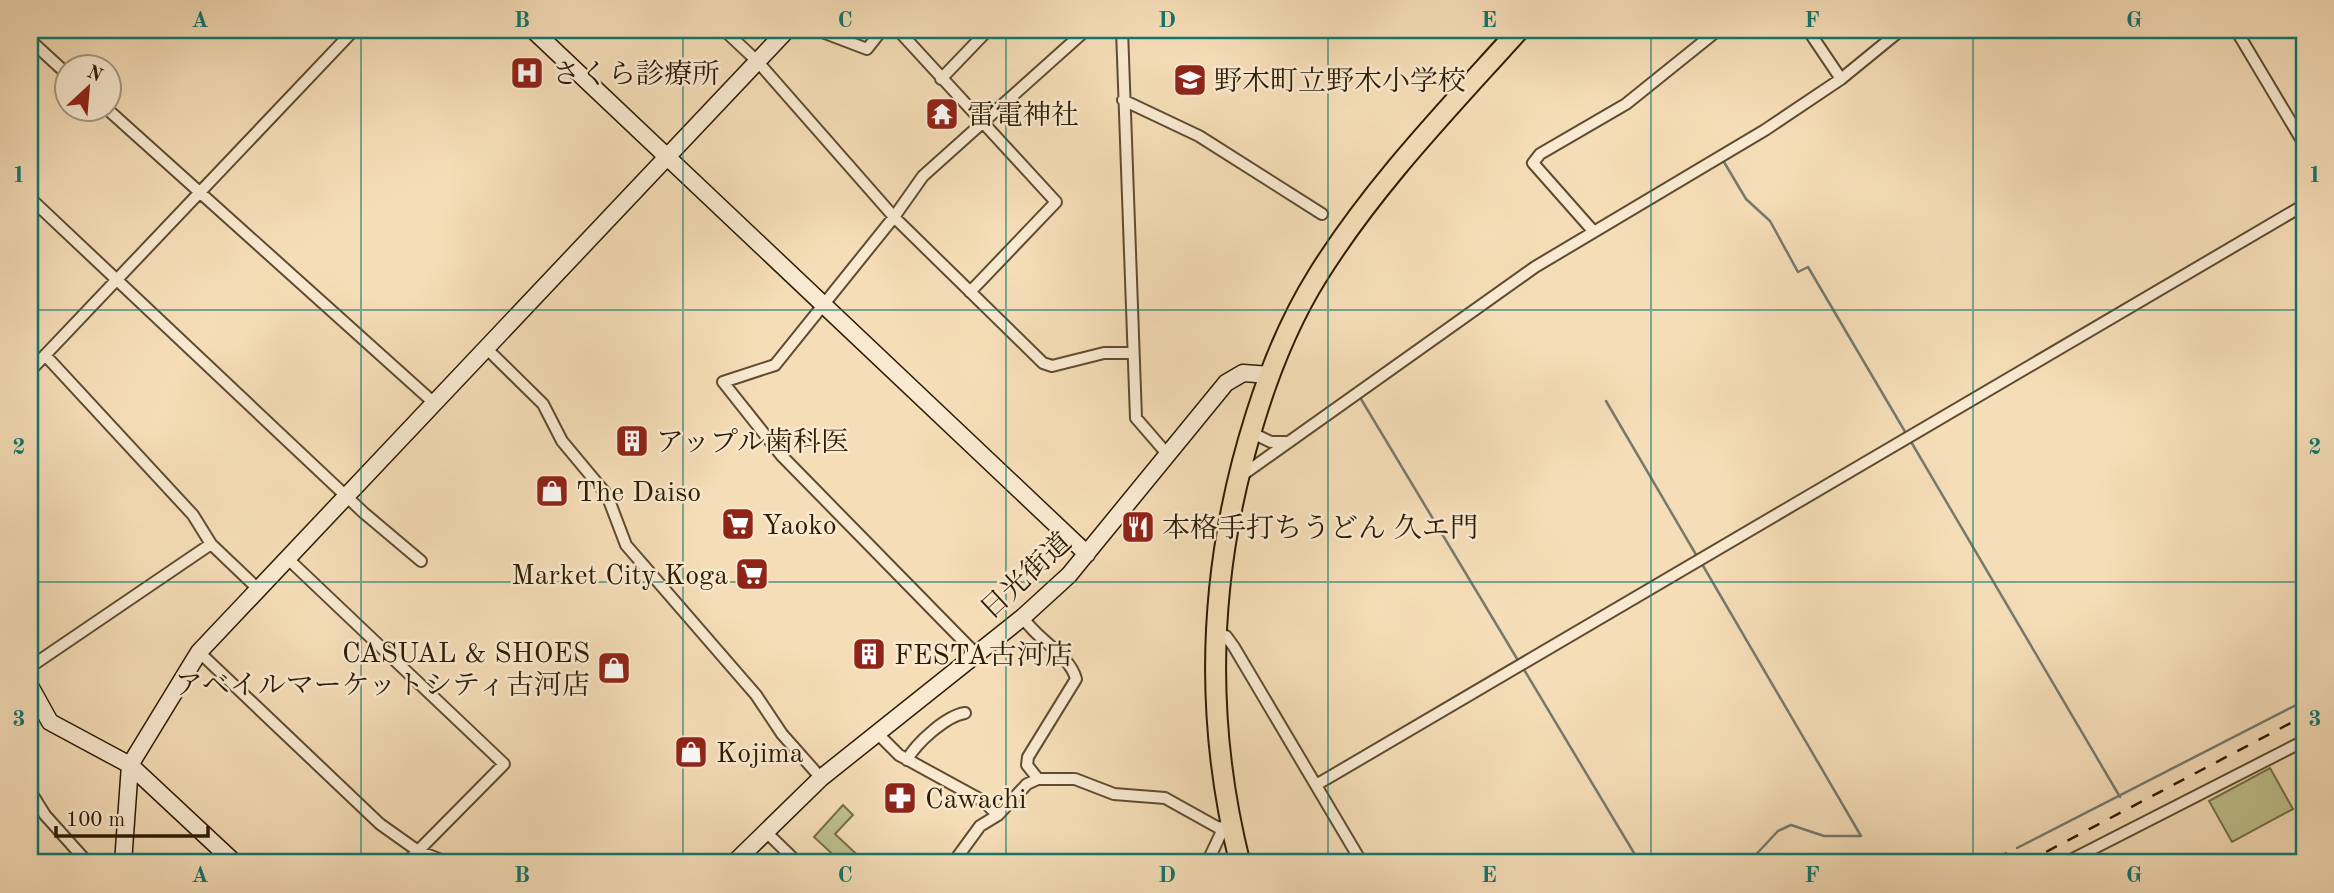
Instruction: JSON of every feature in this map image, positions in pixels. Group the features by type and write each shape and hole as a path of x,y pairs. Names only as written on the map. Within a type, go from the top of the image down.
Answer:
{"highway":[{"path":"1240,863 1227,829 1218,747 1214,632 1219,577 1237,480 1250,432 1270,375 1304,301 1349,229 1395,169 1519,30"}],"street":[{"path":"30,371 354,30"},
{"path":"533,30 1087,554"},
{"path":"724,30 758,62 894,217 1043,363 1052,366 1104,353 1132,353"},
{"path":"123,863 130,765 199,652 787,30"},
{"path":"817,30 867,50 882,30"},
{"path":"898,30 1056,202 970,292"},
{"path":"941,79 988,30"},
{"path":"976,654 780,455 723,382 775,365 894,217 923,176 1086,30"},
{"path":"1122,30 1136,418 1168,455"},
{"path":"1594,232 1533,163 1540,154 1626,104 1718,30"},
{"path":"1808,30 1841,79"},
{"path":"1237,480 1535,267 1765,130 1841,79 1902,30"},
{"path":"2236,30 2304,144"},
{"path":"30,40 52,60"},
{"path":"1123,100 1199,136 1322,214"},
{"path":"122,122 433,402"},
{"path":"30,198 346,495 421,561"},
{"path":"1316,785 2304,205"},
{"path":"485,347 543,404 562,441 607,495 626,545 756,695 782,734 821,778"},
{"path":"45,355 193,515 211,544 257,588"},
{"name":"日光街道","path":"734,863 821,778 1023,617 1069,575 1226,383 1243,373 1270,375"},
{"path":"1250,432 1271,442 1287,442"},
{"path":"30,667 211,544"},
{"path":"286,557 504,764 406,863"},
{"path":"1023,617 1029,628 1070,665 1076,679 1028,757 1027,765 1038,779"},
{"path":"1214,632 1226,636 1234,648 1362,863"},
{"path":"199,652 380,824 418,851 449,863"},
{"path":"30,686 50,722 130,765 235,863"},
{"path":"907,760 915,748 954,716 965,713"},
{"path":"877,733 907,760 983,801 998,815"},
{"path":"2065,863 2304,741"},
{"path":"953,863 980,825 998,815 1027,783 1038,779 1075,779 1114,794 1165,798 1227,829 1207,863"},
{"path":"30,791 45,815 88,863"},
{"path":"765,831 798,863"},
{"path":"30,861 46,863"}],"green space":[{"path":"2270,768 2293,809 2232,842 2209,801"},
{"path":"843,805 853,815 835,834 866,863 842,863 814,837"}],"waterway":[{"path":"1724,162 1746,199 1770,221 1798,272 1808,267 1907,435"},
{"path":"1361,399 1519,662"},
{"path":"1606,401 1698,558"},
{"path":"1910,440 2120,797"},
{"path":"1702,564 1861,836"},
{"path":"1523,668 1640,863"},
{"path":"2017,848 2304,701"},
{"path":"1748,863 1778,831 1791,825 1824,836 1861,836"},
{"path":"1986,863 2006,853"}],"railway":[{"path":"2025,863 2304,716"}],"place":[{"name":"さくら診療所","path":"527,73"},
{"name":"野木町立野木小学校","path":"1190,80"},
{"name":"雷電神社","path":"942,114"},
{"name":"アップル歯科医","path":"632,441"},
{"name":"The Daiso","path":"552,491"},
{"name":"Yaoko","path":"738,524"},
{"name":"本格手打ちうどん 久エ門","path":"1138,527"},
{"name":"Market City Koga","path":"752,574"},
{"name":"FESTA古河店","path":"869,654"},
{"name":"CASUAL & SHOES アベイルマーケットシティ古河店","path":"614,668"},
{"name":"Kojima","path":"691,752"},
{"name":"Cawachi","path":"900,798"}]}
